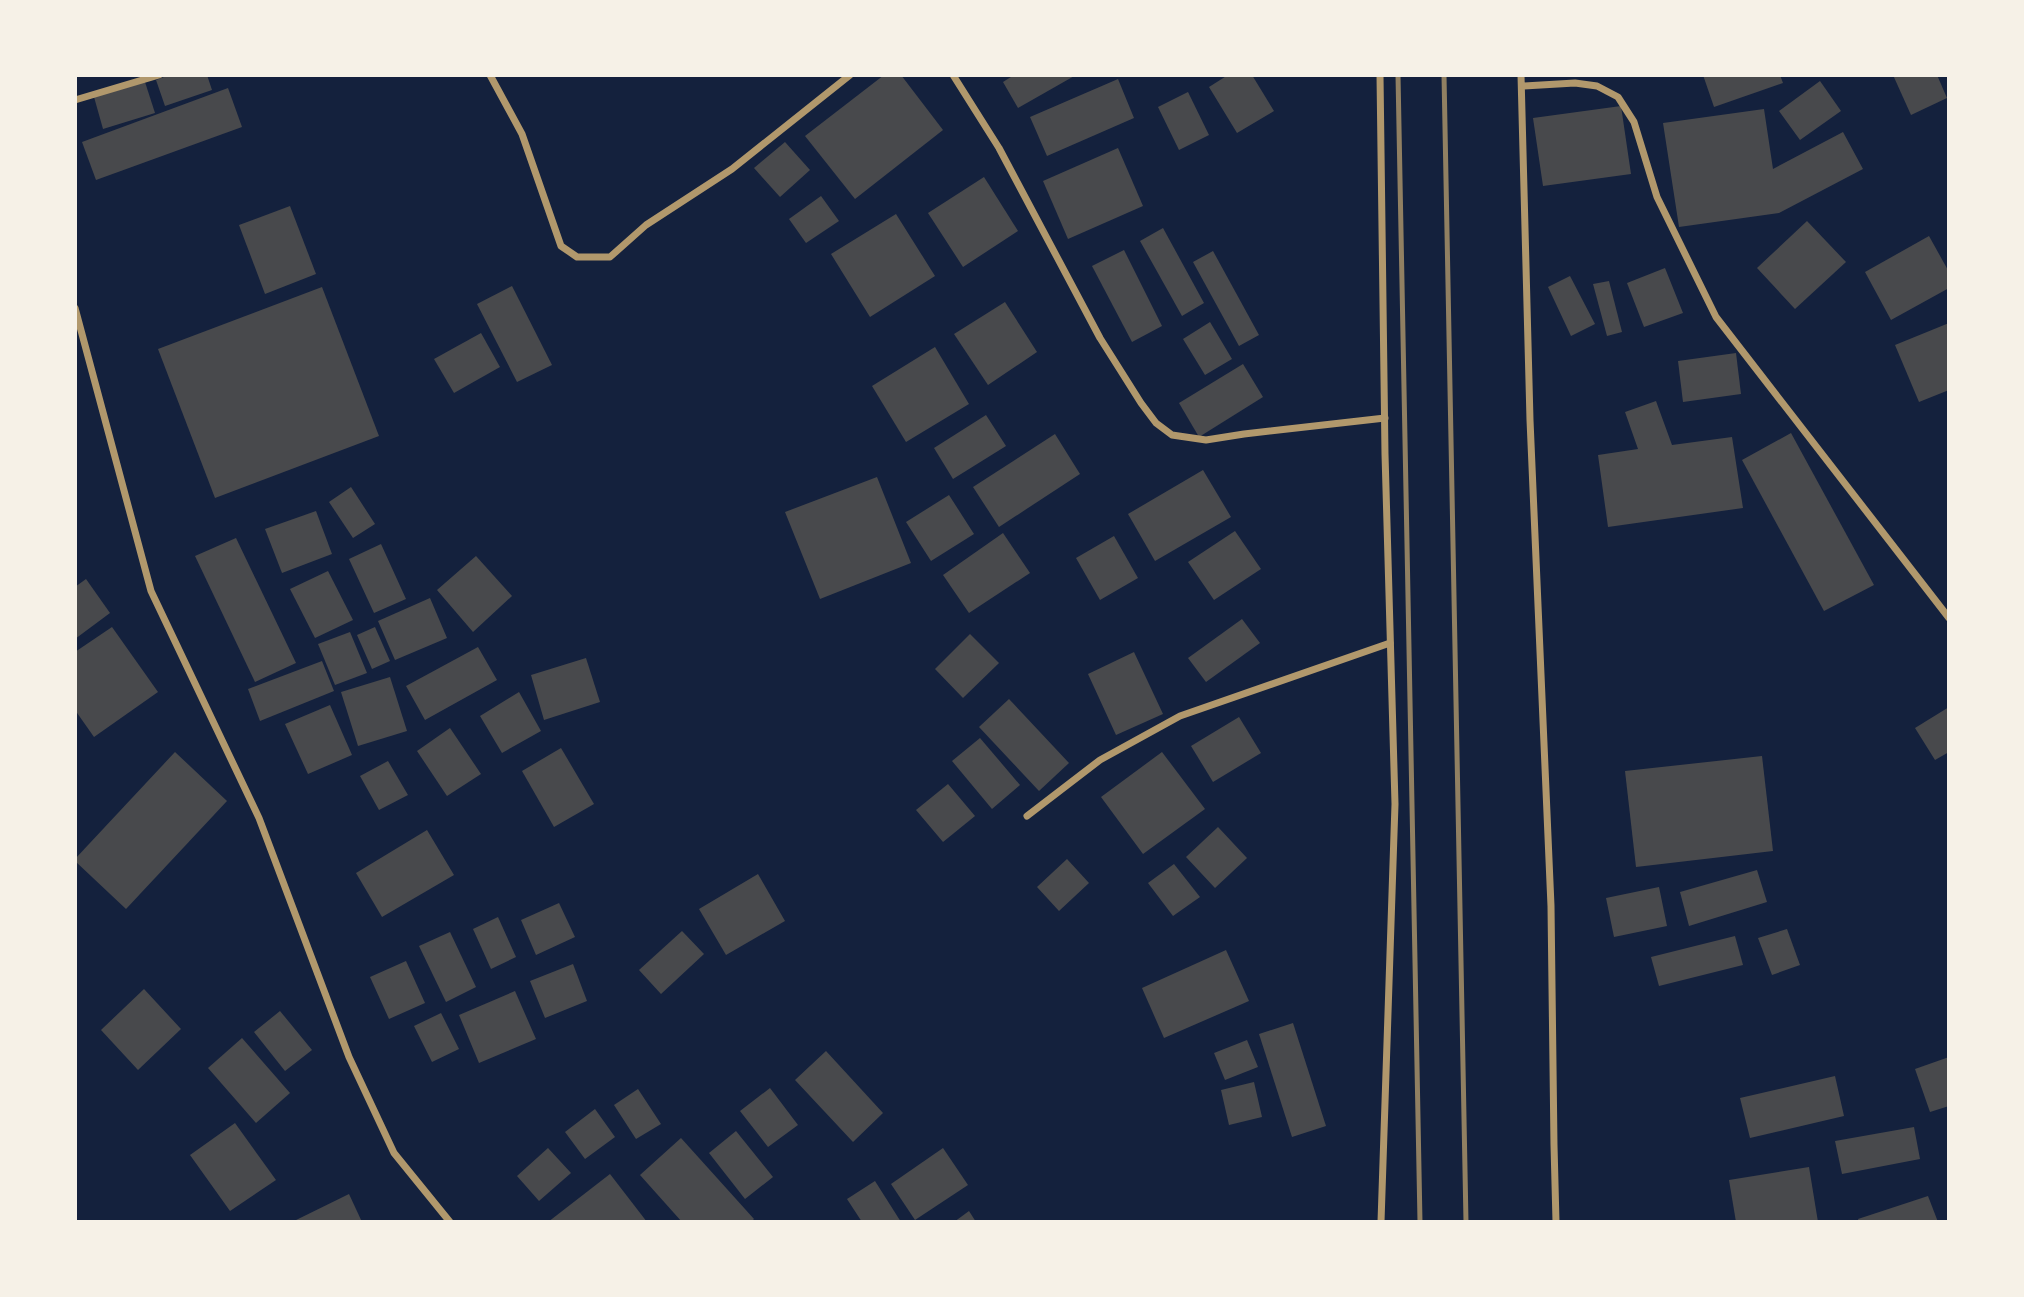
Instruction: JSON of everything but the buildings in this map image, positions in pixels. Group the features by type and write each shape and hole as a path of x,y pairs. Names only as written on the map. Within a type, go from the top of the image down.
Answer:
{"street":[{"path":"75,100 159,75"},
{"path":"490,75 522,134 561,246 577,257 610,257 646,225 732,169 850,75"},
{"path":"953,75 999,148 1100,338 1156,423 1172,435 1206,440 1385,418"},
{"path":"1380,75 1395,804 1381,1222"},
{"path":"1521,75 1530,420 1551,906 1556,1222"},
{"path":"1522,86 1586,84 1597,86 1618,97 1634,122 1657,197 1716,317 1949,618"},
{"path":"75,308 151,592 259,818 349,1057 394,1153 450,1222"},
{"path":"1027,816 1100,760 1180,716 1390,643"}],"railway":[{"path":"1398,75 1420,1222"},
{"path":"1444,75 1466,1222"}]}
